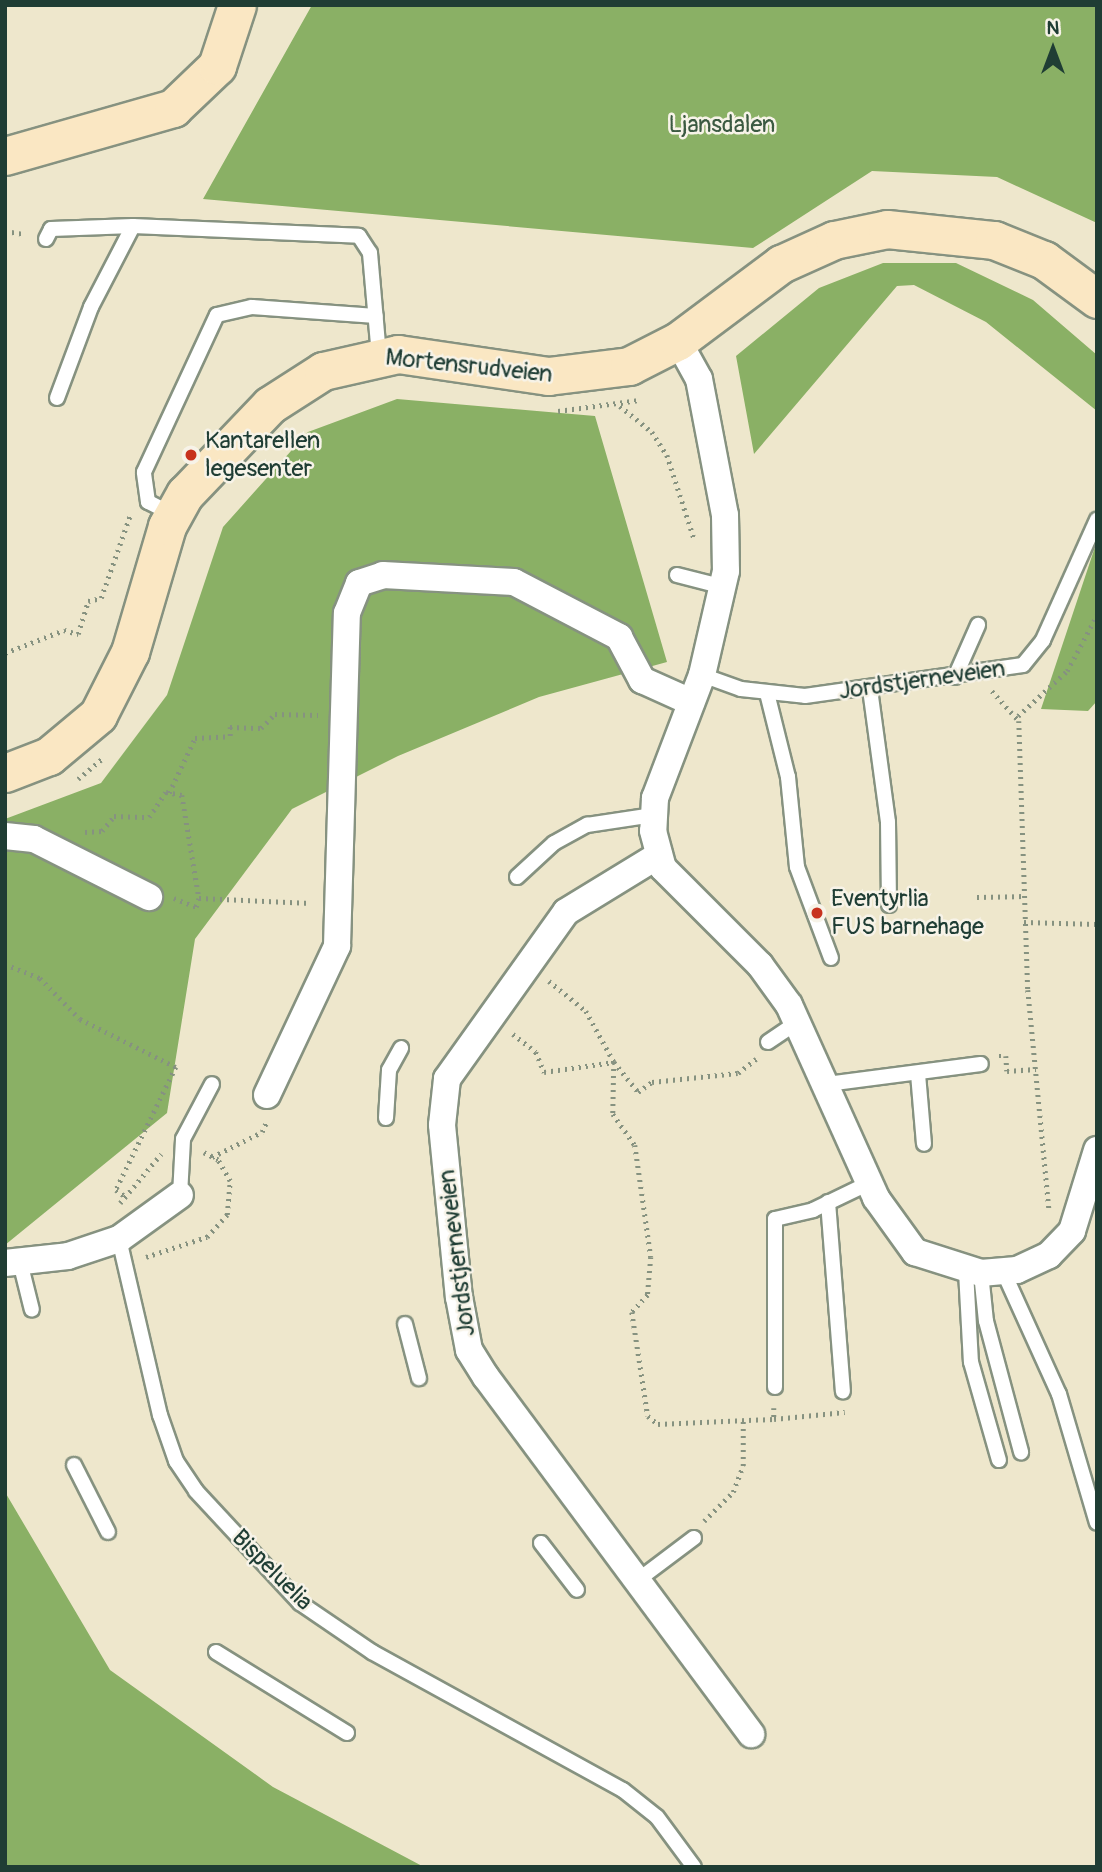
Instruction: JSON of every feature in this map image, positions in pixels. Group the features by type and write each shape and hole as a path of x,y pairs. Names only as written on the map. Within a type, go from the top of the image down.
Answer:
{"street":[{"path":"5,156 173,108 217,66 237,5"},
{"name":"Mortensrudveien","path":"5,774 68,744 112,694 156,515 288,390 323,371 379,355 577,375 629,366 678,341 781,264 834,240 887,229 995,240 1044,260 1097,299"},
{"path":"678,341 699,379 720,483 716,587 702,675 653,815 659,855 673,882 760,965 798,1022 869,1183 915,1252 984,1272 1032,1265 1063,1244 1079,1216 1097,1150"},
{"path":"268,1095 337,946 347,613 359,583 383,575 514,582 619,637 642,680 691,702"},
{"path":"5,836 45,845 149,897"},
{"name":"Jordstjerneveien","path":"659,855 566,912 526,963 447,1079 441,1106 464,1333 486,1377 751,1734"},
{"path":"13,1262 119,1239 180,1195"}],"lane":[{"path":"57,398 91,307 133,226"},
{"path":"46,239 51,229 133,226 359,236 370,253 379,355"},
{"path":"156,515 148,502 144,472 217,315 252,307 376,316"},
{"name":"Jordstjerneveien","path":"702,675 767,693 870,689 1005,671 1035,655 1097,520"},
{"path":"677,575 716,587"},
{"path":"955,677 978,625"},
{"path":"870,689 888,822 889,905"},
{"path":"767,693 788,777 797,867 831,958"},
{"path":"517,877 554,843 587,825 653,815"},
{"path":"768,1042 798,1022"},
{"path":"386,1118 386,1085 401,1048"},
{"path":"827,1084 981,1064"},
{"path":"918,1074 924,1144"},
{"path":"180,1195 183,1139 212,1084"},
{"path":"775,1387 775,1219 828,1202 869,1183"},
{"path":"828,1202 843,1391"},
{"name":"Bispeluelia","path":"119,1239 176,1461 215,1512 300,1603 333,1627 623,1790 657,1817 694,1867"},
{"path":"13,1262 32,1310"},
{"path":"984,1272 986,1321 1021,1452"},
{"path":"984,1272 971,1362 999,1460"},
{"path":"984,1272 1059,1394 1097,1523"},
{"path":"405,1324 419,1378"},
{"path":"74,1465 108,1532"},
{"path":"638,1580 694,1538"},
{"path":"541,1543 577,1590"},
{"path":"216,1652 347,1733"}],"path":[{"path":"620,406 652,432 667,455 716,587"},
{"path":"5,653 64,630 78,634 88,601 101,598 129,513 156,515"},
{"path":"1018,716 1067,671 1097,615"},
{"path":"990,689 1018,716 1024,922 1036,1069 1050,1220 1063,1244"},
{"path":"45,845 73,833 102,831 114,816 149,817 169,793 195,738 230,736 230,727 261,728 275,714 296,714"},
{"path":"169,793 182,795 199,898 196,907 178,899"},
{"path":"977,897 1023,896"},
{"path":"199,898 296,903"},
{"path":"1024,922 1097,924"},
{"path":"526,963 586,1012 614,1062 638,1092 652,1082 738,1073"},
{"path":"5,964 40,978 80,1020 176,1068 116,1190 124,1196"},
{"path":"487,1021 536,1052 544,1072 614,1062"},
{"path":"614,1062 613,1114 635,1145 651,1257 648,1295 632,1312 648,1416 658,1423 845,1416 843,1391"},
{"path":"1007,1071 1036,1069"},
{"path":"212,1157 264,1129"},
{"path":"774,1419 775,1387"},
{"path":"694,1538 692,1532 733,1492 743,1466 743,1420"}],"green space":[{"name":"Ljansdalen","path":"312,5 1097,5 1097,223 997,177 872,171 753,248 203,199"},
{"path":"883,263 956,263 1033,300 1097,355 1097,411 986,322 914,285 897,286 754,454 736,356 819,288"},
{"path":"397,399 595,416 667,662 539,697 398,756 292,809 195,939 167,1113 5,1245 5,819 101,783 167,695 223,527 308,432"},
{"path":"1097,541 1097,701 1088,711 1041,709"},
{"path":"5,1492 110,1670 273,1787 424,1867 5,1867"}],"place":[{"name":"Kantarellen legesenter","path":"191,455"},
{"name":"Eventyrlia FUS barnehage","path":"817,913"}]}
